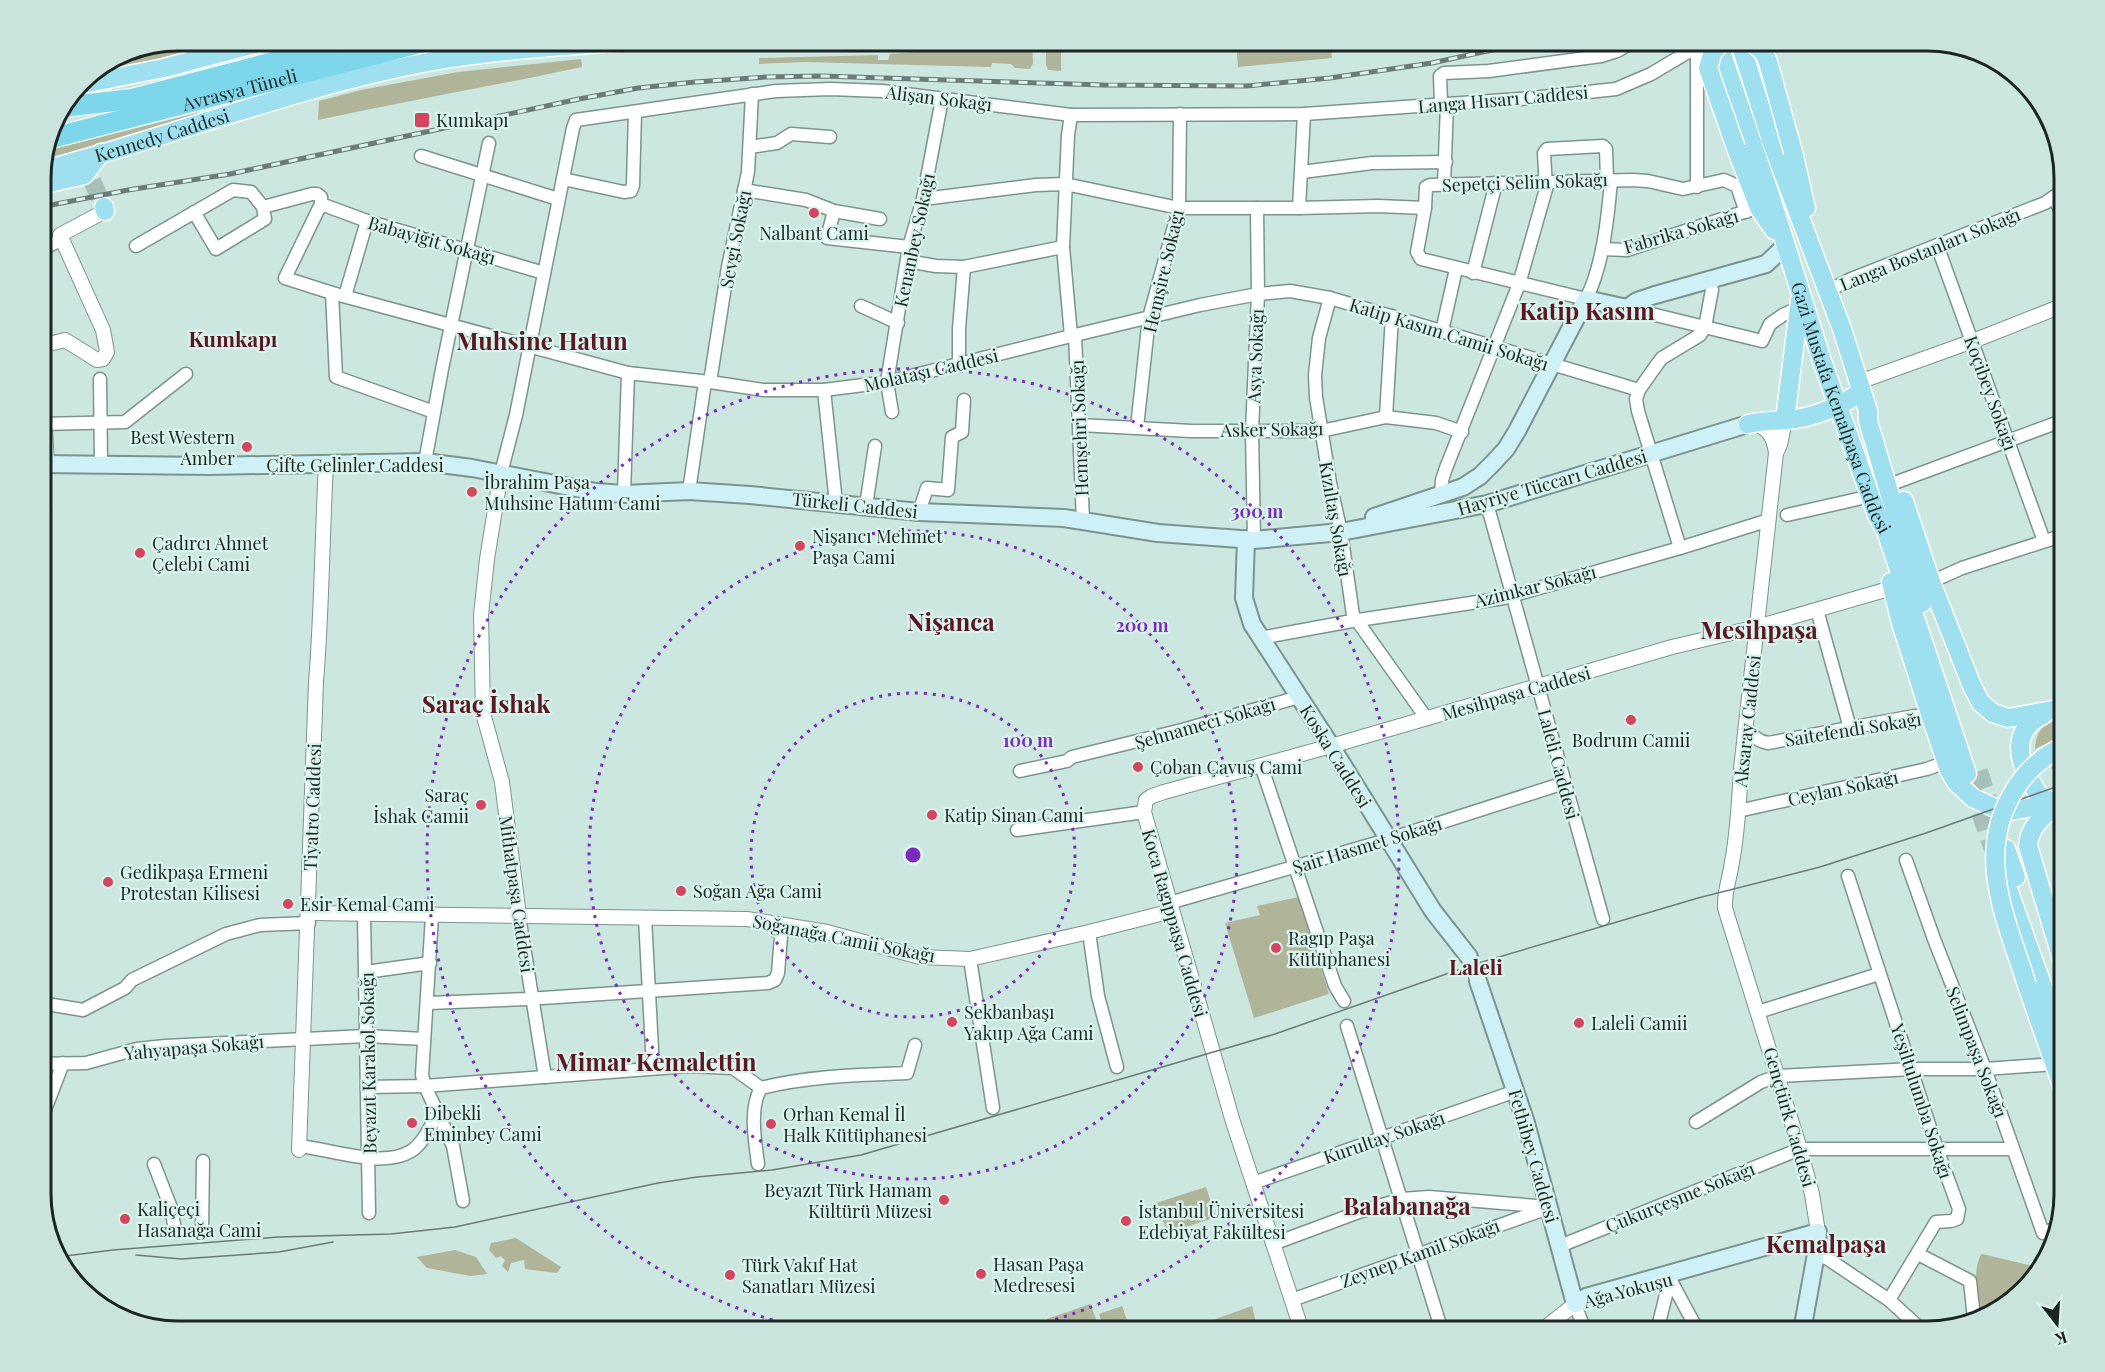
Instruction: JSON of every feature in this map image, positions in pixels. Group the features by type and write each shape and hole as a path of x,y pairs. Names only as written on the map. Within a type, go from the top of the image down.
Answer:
{"highway":[{"path":"67,115 315,51"},
{"name":"Avrasya Tüneli","path":"58,136 388,51"},
{"path":"73,106 132,99"}],"main road":[{"path":"96,81 187,63 230,51"},
{"name":"Kennedy Caddesi","path":"51,168 311,91 415,65 474,55 518,51"},
{"path":"1341,532 1351,524 1463,487 1480,476 1506,449 1586,299 1627,308 1637,302 1766,264 1785,246 1753,210 1736,148 1709,75 1708,68 1713,51"},
{"name":"Gazi Mustafa Kemalpaşa Caddesi","path":"1721,51 1770,195 1800,302 1973,773 1868,421 1868,411 1828,291 1773,146 1743,51"},
{"path":"1762,51 1768,62 1793,152 1808,213 1811,245"},
{"path":"51,184 88,178 101,153"},
{"path":"1785,420 1800,302"},
{"path":"1748,424 1808,415 1847,402 1860,386"},
{"path":"1868,411 1875,421 1931,582 1972,686 1981,703 1993,713 2008,718 2054,710"},
{"path":"1808,415 1828,422 1848,435"},
{"name":"Hayriye Tüccarı Caddesi","path":"1250,539 1341,532 1486,504 1748,424"},
{"name":"Çifte Gelinler Caddesi","path":"51,464 208,466 425,462 501,473"},
{"name":"Türkeli Caddesi","path":"501,473 596,492 624,494 689,491 920,512 1064,518 1158,533 1250,539"},
{"path":"1877,515 1880,540 1892,588 1949,770 1973,798 1996,809 2008,812 2054,804"},
{"name":"Koska Caddesi","path":"1250,539 1244,598 1252,624 1331,746 1432,911 1469,957"},
{"path":"2054,711 2034,719 2025,727 2021,736 2021,752 2025,769 2038,794 2054,800"},
{"path":"2054,752 2025,775 2008,800 1995,836 1994,864 1999,890 2027,985 2054,1061"},
{"path":"2054,809 2034,826 2028,839 2028,846 2054,933"},
{"path":"2054,986 2001,853 2054,1015"},
{"name":"Fethibey Caddesi","path":"1478,981 1516,1091 1575,1304"},
{"name":"Ağa Yokuşu","path":"1575,1304 1582,1304 1669,1276 1817,1242"},
{"name":"Gençtürk Caddesi","path":"1804,1321 1817,1242"}],"street":[{"path":"1444,185 1446,162 1444,104 1440,76 1444,73 1489,70 1601,56 1612,51"},
{"name":"Langa Hısarı Caddesi","path":"1304,114 1532,98 1616,89 1651,75 1680,51"},
{"path":"1694,51 1697,55 1698,71 1697,187"},
{"name":"Alişan Sokağı","path":"562,179 576,120 776,91 830,89 882,91 1071,115 1304,114"},
{"name":"Sevgi Sokağı","path":"689,491 728,267 748,172 752,94"},
{"name":"Kenanbey Sokağı","path":"887,382 909,247 923,199 942,99"},
{"path":"501,473 516,415 562,179 624,192 631,191 635,112"},
{"name":"Hemşire Sokağı","path":"1137,427 1149,318 1179,208 1180,114"},
{"path":"1299,208 1304,114"},
{"name":"Hemşehri Sokağı","path":"1071,115 1065,184 1063,247 1080,425 1083,521"},
{"path":"750,147 777,143 791,134 830,137"},
{"path":"425,462 489,143"},
{"path":"1425,208 1418,241 1418,257 1456,269 1519,284 1586,299 1608,223 1609,180 1606,149 1603,146 1547,149 1545,153 1546,189 1519,284 1442,480 1442,495"},
{"path":"421,156 558,199"},
{"path":"1302,172 1372,163 1446,162"},
{"name":"Sepetçi Selim Sokağı","path":"923,199 1036,185 1065,184 1179,208 1378,206 1425,208 1426,187 1430,185 1609,180 1648,181 1678,189 1724,180 1737,186 1753,210"},
{"path":"1473,273 1496,183"},
{"path":"136,246 233,190 250,192 264,213 216,249 195,212"},
{"path":"744,190 806,200 834,211 880,219"},
{"name":"Babayiğit Sokağı","path":"264,213 317,194 321,197 321,204 367,221 544,273"},
{"name":"Langa Bostanları Sokağı","path":"1828,291 1851,279 2054,196"},
{"name":"Molataşı Caddesi","path":"321,204 285,278 339,295 628,373 764,390 824,390 887,382 1073,336 1258,294"},
{"name":"Asya Sokağı","path":"1250,539 1258,294 1257,208"},
{"path":"51,242 105,209"},
{"name":"Fabrika Sokağı","path":"1602,249 1627,250 1753,210"},
{"path":"834,211 827,238 909,247"},
{"path":"367,221 339,295 336,377 434,412"},
{"path":"51,245 103,330 107,352 103,359 97,360 65,340 51,344"},
{"name":"Koçibey Sokağı","path":"1937,245 2044,541"},
{"path":"907,261 936,266 964,267 1063,247"},
{"path":"959,365 959,329 964,267"},
{"path":"1442,331 1456,269"},
{"path":"1680,548 1636,399 1639,390 1662,358 1700,335 1705,327 1712,290 1710,281"},
{"name":"Katip Kasım Camii Sokağı","path":"1258,294 1290,291 1329,298 1639,390"},
{"name":"Kızıltaş Sokağı","path":"1329,298 1319,338 1315,375 1321,431 1341,532 1352,608 1357,621 1427,719"},
{"path":"1627,308 1762,340 1770,324 1800,302"},
{"path":"861,306 898,323"},
{"path":"1860,386 2054,309"},
{"path":"1386,417 1392,316"},
{"path":"624,494 628,373"},
{"path":"51,424 125,422 186,374"},
{"path":"100,379 101,464"},
{"path":"887,382 892,412"},
{"path":"824,390 836,503"},
{"path":"920,512 927,488 948,490 952,437 962,432 964,400"},
{"name":"Asker Sokağı","path":"1080,425 1189,430 1321,431 1386,417 1426,421 1462,432"},
{"name":"Aksaray Caddesi","path":"1725,908 1724,896 1732,863 1776,453 1785,420"},
{"path":"1748,424 1758,424 1764,428 1772,437 1776,453"},
{"path":"1897,482 2054,424"},
{"path":"866,506 875,446"},
{"name":"Tiyatro Caddesi","path":"299,1148 326,464"},
{"name":"Mithatpaşa Caddesi","path":"501,473 487,559 481,615 483,713 502,782 519,916 545,1077"},
{"path":"1787,515 1870,495"},
{"name":"Laleli Caddesi","path":"1486,504 1603,919"},
{"name":"Azimkar Sokağı","path":"1260,638 1512,595 1680,548 1769,520"},
{"path":"1931,582 1962,568 2054,538"},
{"name":"Mesihpaşa Caddesi","path":"1144,808 1152,796 1539,687 1672,647 1757,627 1892,588"},
{"path":"1817,610 1850,728"},
{"name":"Şehnameci Sokağı","path":"1020,771 1112,749 1299,697"},
{"name":"Saitefendi Sokağı","path":"1746,727 1753,737 1768,743 1914,716 1931,717"},
{"name":"Ceylan Sokağı","path":"1738,811 1927,769 1946,759"},
{"path":"1261,765 1335,986 1344,1001"},
{"name":"Şair Hasmet Sokağı","path":"1170,907 1564,783"},
{"path":"1017,830 1144,808"},
{"name":"Koca Ragıppaşa Caddesi","path":"1144,808 1217,1069 1299,1321"},
{"name":"Selimpaşa Sokağı","path":"1906,860 1985,1069 2043,1233 2048,1231"},
{"name":"Yeşiltulumba Sokağı","path":"1848,876 1937,1149 1959,1209 1957,1219 1936,1222 1890,1300"},
{"name":"Soğanağa Camii Sokağı","path":"309,918 364,914 747,919 848,937 920,957 970,959 1089,932 1170,907"},
{"name":"Gençtürk Caddesi","path":"1725,908 1800,1149 1812,1194 1817,1242"},
{"name":"Beyazıt Karakol Sokağı","path":"364,914 369,1213"},
{"path":"432,916 422,1076 453,1146 463,1201"},
{"path":"51,1005 83,1010 125,988 132,980 226,934 260,925 309,918"},
{"path":"645,918 653,1068"},
{"path":"428,1003 533,999 768,984 775,980 778,973 782,924"},
{"path":"1089,932 1098,996 1117,1067"},
{"path":"1469,957 1478,981"},
{"path":"970,959 993,1108"},
{"path":"366,972 430,963"},
{"path":"1758,1012 1879,974"},
{"path":"1347,1026 1439,1321"},
{"name":"Yahyapaşa Sokağı","path":"51,1064 86,1063 137,1049 366,1036 424,1039"},
{"path":"758,1164 754,1120 756,1098 761,1088 783,1082 835,1076 908,1074 915,1045"},
{"path":"51,1094 63,1063"},
{"path":"1696,1122 1761,1082 1778,1076 1912,1069 1985,1069 2054,1064"},
{"path":"367,1087 425,1086 689,1066 733,1068 761,1088"},
{"name":"Kurultay Sokağı","path":"1253,1184 1516,1091"},
{"path":"299,1148 369,1158 400,1157 413,1150 438,1113"},
{"path":"1800,1149 2013,1149"},
{"name":"Çukurçeşme Sokağı","path":"1560,1246 1800,1149"},
{"path":"202,1228 203,1161"},
{"path":"154,1164 171,1208 175,1230"},
{"path":"1273,1244 1359,1212 1402,1199 1429,1197 1549,1207"},
{"name":"Zeynep Kamil Sokağı","path":"1292,1300 1549,1207"},
{"path":"1817,1242 1828,1259 1890,1300 1912,1321"},
{"path":"1918,1254 1970,1281 1973,1312"},
{"path":"1659,1321 1669,1276"},
{"path":"1669,1276 1692,1321"},
{"path":"1554,1321 1575,1304"},
{"name":"Fethibey Caddesi","path":"1575,1304 1581,1321"}],"green space":[{"path":"206,51 109,71 153,53"},
{"path":"929,51 1032,51 1033,63 1030,69 1015,68 1011,64 992,63 991,67 804,62 759,64 759,58 878,55 878,60 888,60 890,54"},
{"path":"1046,51 1061,51 1061,71 1048,70"},
{"path":"1237,51 1331,51 1332,58 1238,67"},
{"path":"581,59 582,67 318,120 319,101 361,90 458,72"},
{"path":"197,113 198,116 53,158 54,149"},
{"path":"2054,721 2054,740 2035,749 2040,731"},
{"path":"1298,897 1329,994 1254,1018 1225,923 1260,915 1257,906"},
{"path":"1206,1187 1216,1217 1168,1233 1156,1203"},
{"path":"516,1238 561,1267 557,1273 525,1269 524,1260 511,1263 508,1272 502,1266 505,1260 501,1256 496,1258 489,1250 491,1243"},
{"path":"455,1250 476,1257 487,1274 470,1276 427,1268 417,1257"},
{"path":"1982,1254 2032,1266 2004,1295 1977,1311 1976,1275"},
{"path":"1090,1304 1097,1321 1048,1321 1047,1319"},
{"path":"1122,1306 1127,1321 1101,1321 1099,1314"},
{"path":"1252,1306 1256,1321 1210,1321"}],"tunnel":[{"path":"92,181 104,207"},
{"path":"1979,771 1989,803"},
{"path":"1971,787 1996,857"}],"tram line":[{"path":"67,1256 278,1237 391,1234 455,1227 658,1183 772,1170 861,1155 1275,1034 1472,965 1698,898 1820,867 1926,833 2054,788"},
{"path":"136,1255 181,1259 279,1252 333,1242"}],"railway":[{"path":"51,205 230,174 638,88 766,77 821,76 1103,85 1247,86 1330,78 1432,63 1487,51"}],"place":[{"name":"Kumkapı","path":"422,120"},
{"name":"Nalbant Cami","path":"814,213"},
{"name":"Best Western Amber","path":"247,447"},
{"name":"İbrahim Paşa Muhsine Hatum Cami","path":"472,492"},
{"name":"Nişancı Mehmet Paşa Cami","path":"800,546"},
{"name":"Çadırcı Ahmet Çelebi Cami","path":"140,553"},
{"name":"Bodrum Camii","path":"1631,720"},
{"name":"Çoban Çavuş Cami","path":"1138,767"},
{"name":"Saraç İshak Camii","path":"481,805"},
{"name":"Katip Sinan Cami","path":"932,815"},
{"name":"Gedikpaşa Ermeni Protestan Kilisesi","path":"108,882"},
{"name":"Soğan Ağa Cami","path":"681,891"},
{"name":"Esir Kemal Cami","path":"288,904"},
{"name":"Ragıp Paşa Kütüphanesi","path":"1276,948"},
{"name":"Sekbanbaşı Yakup Ağa Cami","path":"952,1022"},
{"name":"Laleli Camii","path":"1579,1023"},
{"name":"Dibekli Eminbey Cami","path":"412,1123"},
{"name":"Orhan Kemal İl Halk Kütüphanesi","path":"771,1124"},
{"name":"Beyazıt Türk Hamam Kültürü Müzesi","path":"944,1200"},
{"name":"Kaliçeçi Hasanağa Cami","path":"125,1219"},
{"name":"İstanbul Üniversitesi Edebiyat Fakültesi","path":"1126,1221"},
{"name":"Hasan Paşa Medresesi","path":"981,1274"},
{"name":"Türk Vakıf Hat Sanatları Müzesi","path":"730,1275"}],"district":[{"name":"Katip Kasım","path":"1587,310"},
{"name":"Kumkapı","path":"233,338"},
{"name":"Muhsine Hatun","path":"542,340"},
{"name":"Nişanca","path":"951,621"},
{"name":"Mesihpaşa","path":"1759,629"},
{"name":"Saraç İshak","path":"486,703"},
{"name":"Laleli","path":"1476,966"},
{"name":"Mimar Kemalettin","path":"656,1061"},
{"name":"Balabanağa","path":"1407,1205"},
{"name":"Kemalpaşa","path":"1826,1243"}]}
